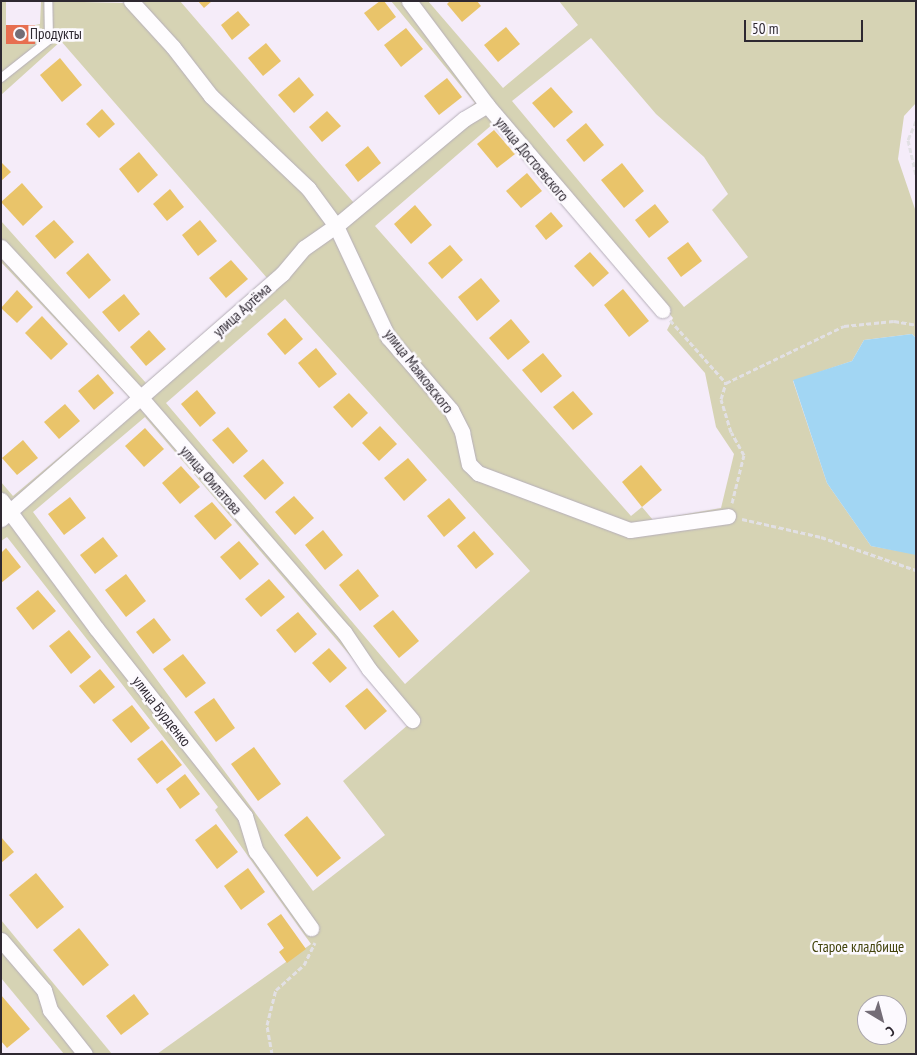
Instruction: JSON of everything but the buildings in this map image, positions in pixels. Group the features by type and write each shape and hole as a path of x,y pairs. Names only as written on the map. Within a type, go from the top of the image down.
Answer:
{"street":[{"name":"улица Маяковского","path":"131,1 173,47 211,96 308,188 336,226 388,337 451,410 462,432 469,464 478,473 630,530 728,516"},
{"name":"улица Достоевского","path":"410,1 486,105 662,310"},
{"name":"улица Артёма","path":"4,510 142,399 282,274 304,248 336,226 464,119 486,105"},
{"name":"улица Филатова","path":"1,247 142,399 344,632 412,720"},
{"name":"улица Бурденко","path":"4,510 245,816 256,851 311,928"},
{"path":"1,940 44,990 50,1010 85,1054"}],"lane":[{"path":"1,78 49,40 48,1"}],"path":[{"path":"916,122 908,140 916,176"},
{"path":"662,310 726,383"},
{"path":"916,326 894,321 844,326 726,383 721,399 731,432 744,454 728,516 822,537 916,570"},
{"path":"272,1054 267,1025 276,990 304,965 317,937 311,928"}],"green space":[{"path":"1,1 6,1 6,44 35,44 35,25 40,24 41,1 126,3 305,190 330,226 144,392 1,241 1,221 146,383 267,278 61,41 1,95"},
{"path":"138,1 180,1 354,203 475,103 391,1 404,1 480,104 337,220 216,95"},
{"name":"Старое кладбище","path":"414,1 428,1 503,88 578,25 559,1 916,1 916,103 904,116 898,159 916,212 916,338 912,334 864,340 852,361 793,381 827,483 871,546 916,554 916,1054 157,1054 311,944 215,810 218,807 7,537 1,541 1,528 9,524 16,527 91,631 241,818 251,853 313,935 313,924 261,850 250,815 41,547 22,521 21,510 139,408 144,408 341,634 367,671 412,722 415,718 373,668 347,629 150,403 149,397 284,277 307,250 334,233 383,339 448,413 457,433 465,466 477,477 630,536 729,521 723,511 631,525 481,468 474,461 468,431 457,407 393,333 344,228 467,123 487,112 494,123 375,226 631,516 642,507 653,520 721,508 734,454 716,427 705,373 667,330 673,318 489,102","holes":["591,38 656,114 704,157 728,194 712,210 748,257 684,307 512,101","285,299 530,571 405,684 166,403","145,417 409,724 343,781 385,835 313,891 33,512"]},
{"path":"1,252 133,396 11,505 1,493 1,482 13,496 130,398 1,262"},
{"path":"1,920 112,1054 92,1054 1,933"},
{"path":"1,946 39,992 78,1054 64,1054 1,978"}],"water":[{"path":"912,334 916,338 916,555 871,546 827,483 793,380 852,361 864,340"}],"place":[{"name":"Продукты","path":"20,34"}]}
